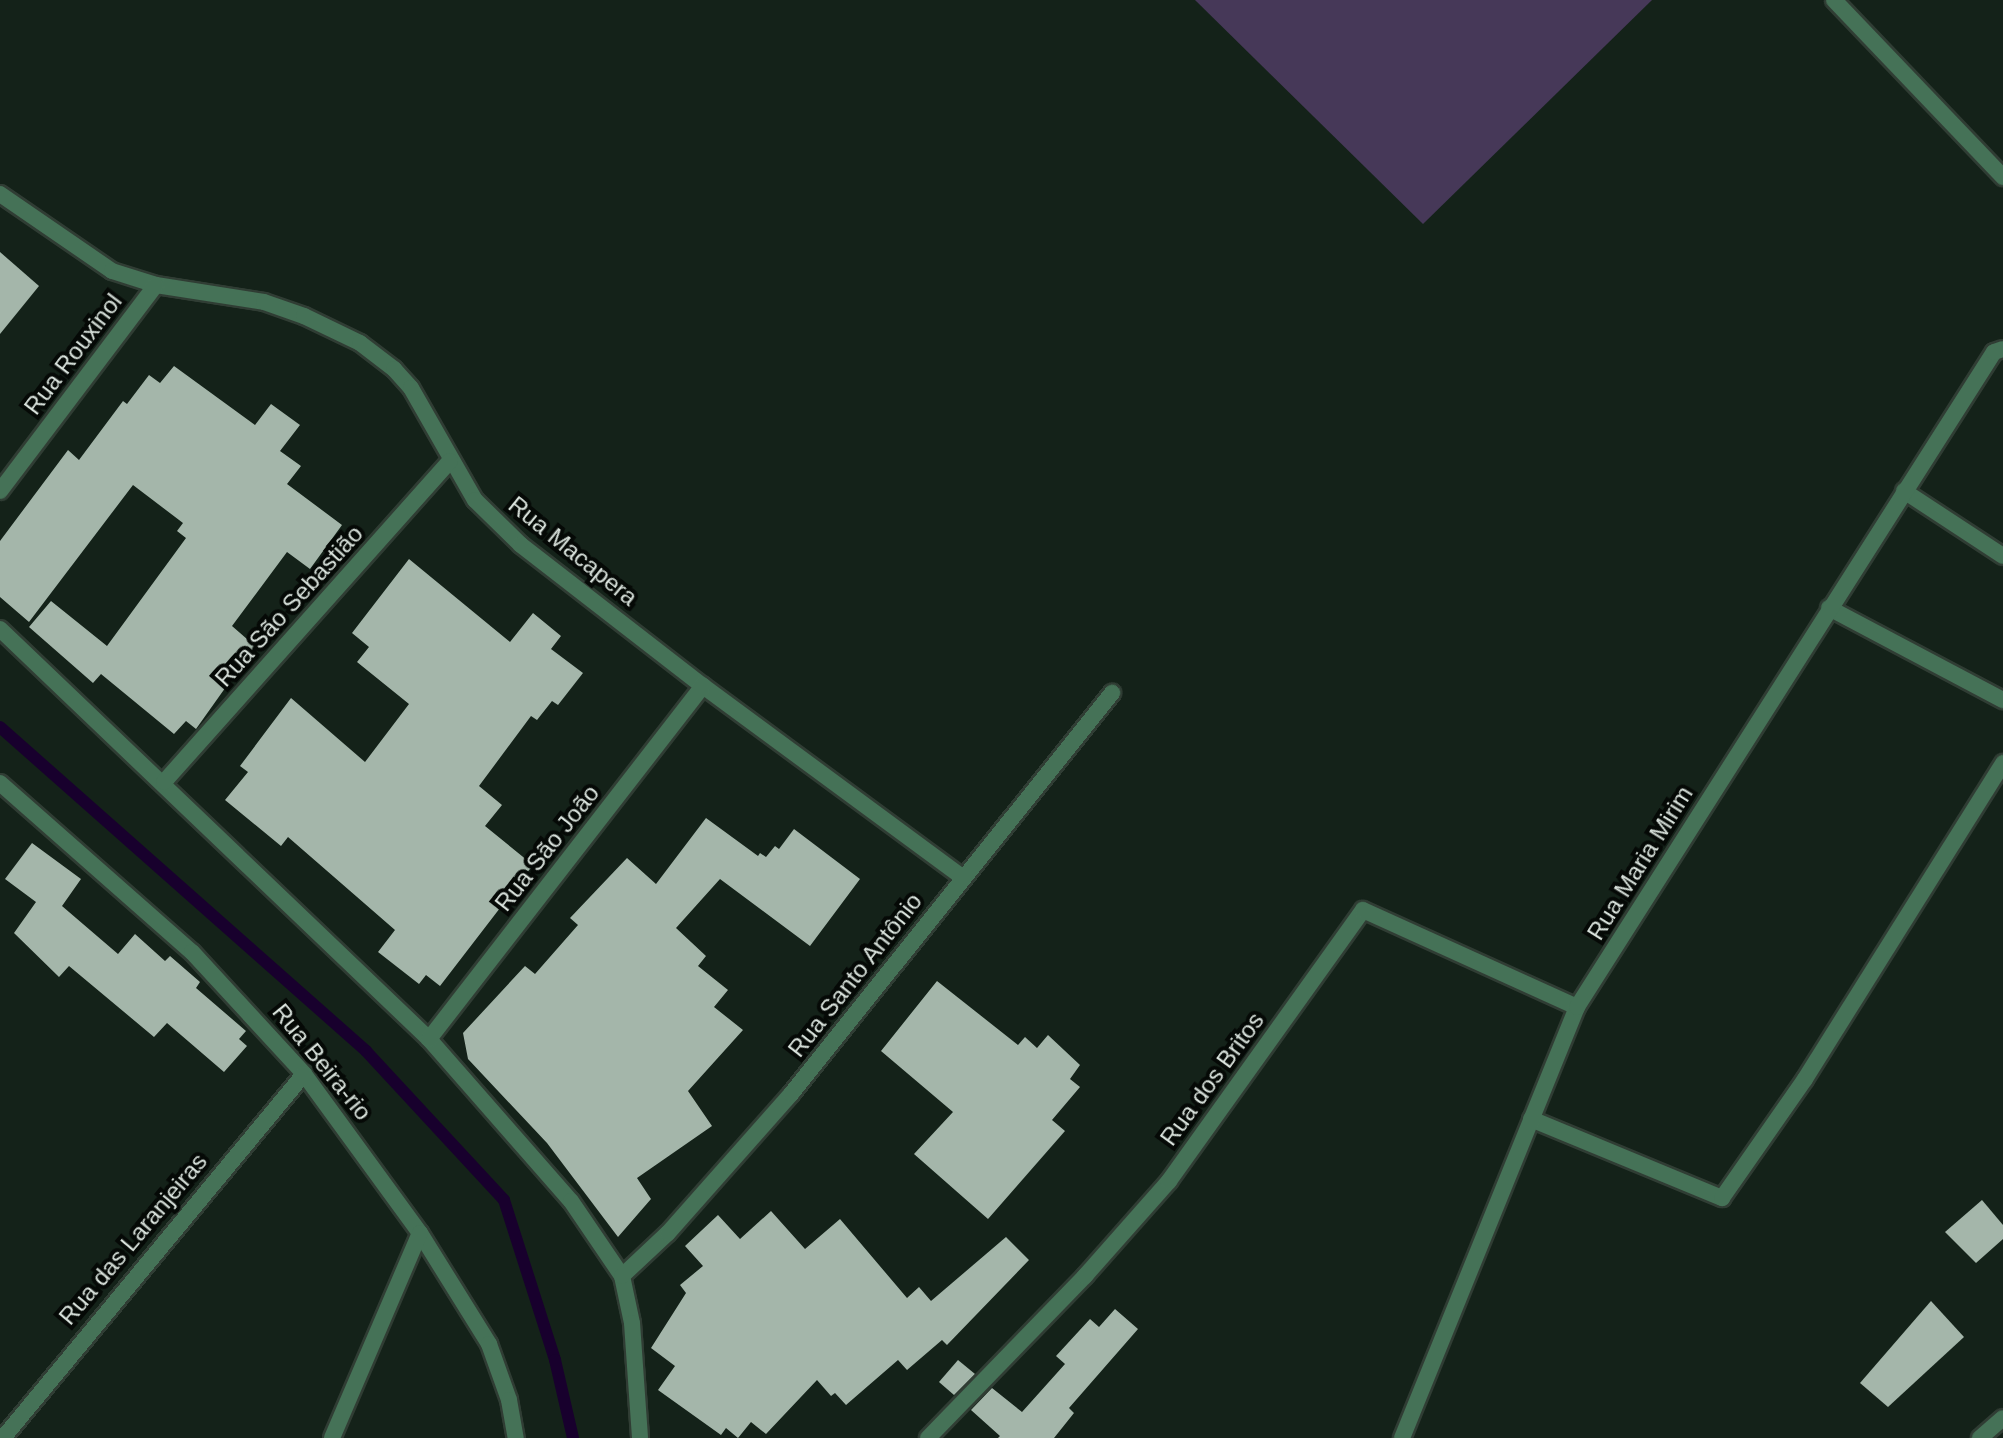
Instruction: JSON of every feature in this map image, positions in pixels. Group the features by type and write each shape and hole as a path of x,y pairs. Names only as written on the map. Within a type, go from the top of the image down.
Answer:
{"street":[{"path":"1834,0 2003,177"},
{"name":"Rua Macapera","path":"0,194 112,271 156,285 264,302 304,316 360,343 394,369 411,388 475,500 521,545 703,686 963,878"},
{"name":"Rua Rouxinol","path":"0,491 156,285"},
{"name":"Rua Maria Mirim","path":"1402,1438 1577,1007 1829,608 1998,350"},
{"name":"Rua São Sebastião","path":"164,782 450,461"},
{"path":"1904,491 2003,556"},
{"path":"1829,608 2003,700"},
{"path":"0,629 164,782 429,1039 571,1201 622,1276 632,1323 640,1438"},
{"name":"Rua São João","path":"429,1039 703,686"},
{"name":"Rua Santo Antônio","path":"622,1276 668,1233 791,1094 1112,693"},
{"path":"1531,1119 1722,1198 1805,1079 2003,763"},
{"name":"Rua Beira-rio","path":"0,783 192,952 304,1074 420,1233 489,1344 509,1400 516,1438"},
{"name":"Rua dos Britos","path":"928,1438 1085,1276 1169,1181 1363,910 1577,1007"},
{"name":"Rua das Laranjeiras","path":"3,1438 304,1074"},
{"path":"332,1438 420,1233"},
{"path":"1980,1438 2003,1418"}],"shaded area":[{"path":"1195,0 1652,0 1423,224"}],"building":[{"path":"0,252 39,286 0,334"},
{"path":"174,366 255,425 271,404 300,425 280,451 301,466 287,484 342,525 310,569 287,552 232,626 255,646 196,729 186,721 174,734 101,674 93,683 29,627 51,601 107,646 186,538 177,531 183,523 133,485 29,622 0,597 0,541 68,450 79,460 123,401 127,404 149,375 160,383"},
{"path":"409,559 510,642 533,613 561,636 551,649 583,673 558,705 552,701 537,720 531,716 479,786 502,805 485,826 533,865 440,986 426,975 419,984 378,952 395,930 288,837 281,846 225,800 248,772 240,766 291,698 365,762 409,704 357,662 369,647 352,633"},
{"path":"706,818 758,856 760,853 766,857 775,846 779,849 794,829 860,879 810,946 720,879 676,928 706,956 698,966 728,990 714,1007 743,1030 688,1091 712,1126 637,1178 651,1199 618,1237 547,1143 468,1059 463,1033 525,966 535,974 578,925 570,918 627,858 656,884"},
{"path":"32,843 81,879 62,906 118,954 135,934 165,961 170,956 200,982 196,988 246,1031 239,1039 247,1046 224,1072 167,1023 154,1037 69,966 59,977 14,933 36,902 5,879"},
{"path":"937,981 1018,1045 1025,1037 1037,1048 1048,1035 1080,1065 1070,1079 1080,1087 1052,1120 1065,1131 988,1219 914,1154 953,1112 881,1051"},
{"path":"1982,1200 2003,1225 2003,1239 1976,1263 1945,1232"},
{"path":"771,1211 805,1249 840,1219 907,1298 919,1287 931,1301 1006,1237 1029,1260 947,1345 942,1340 907,1370 898,1360 846,1405 835,1393 831,1396 817,1380 766,1434 751,1422 738,1438 726,1428 721,1435 658,1390 675,1366 651,1348 686,1293 680,1285 703,1266 685,1246 718,1215 740,1239"},
{"path":"1931,1301 1964,1337 1888,1407 1860,1383"},
{"path":"1115,1309 1138,1329 1069,1408 1074,1413 1054,1438 998,1438 1000,1436 971,1410 992,1388 1022,1412 1065,1364 1056,1356 1090,1319 1099,1327"},
{"path":"958,1360 975,1374 954,1395 939,1382"}],"waterway":[{"path":"0,727 366,1051 504,1200 555,1360 573,1438"}]}
